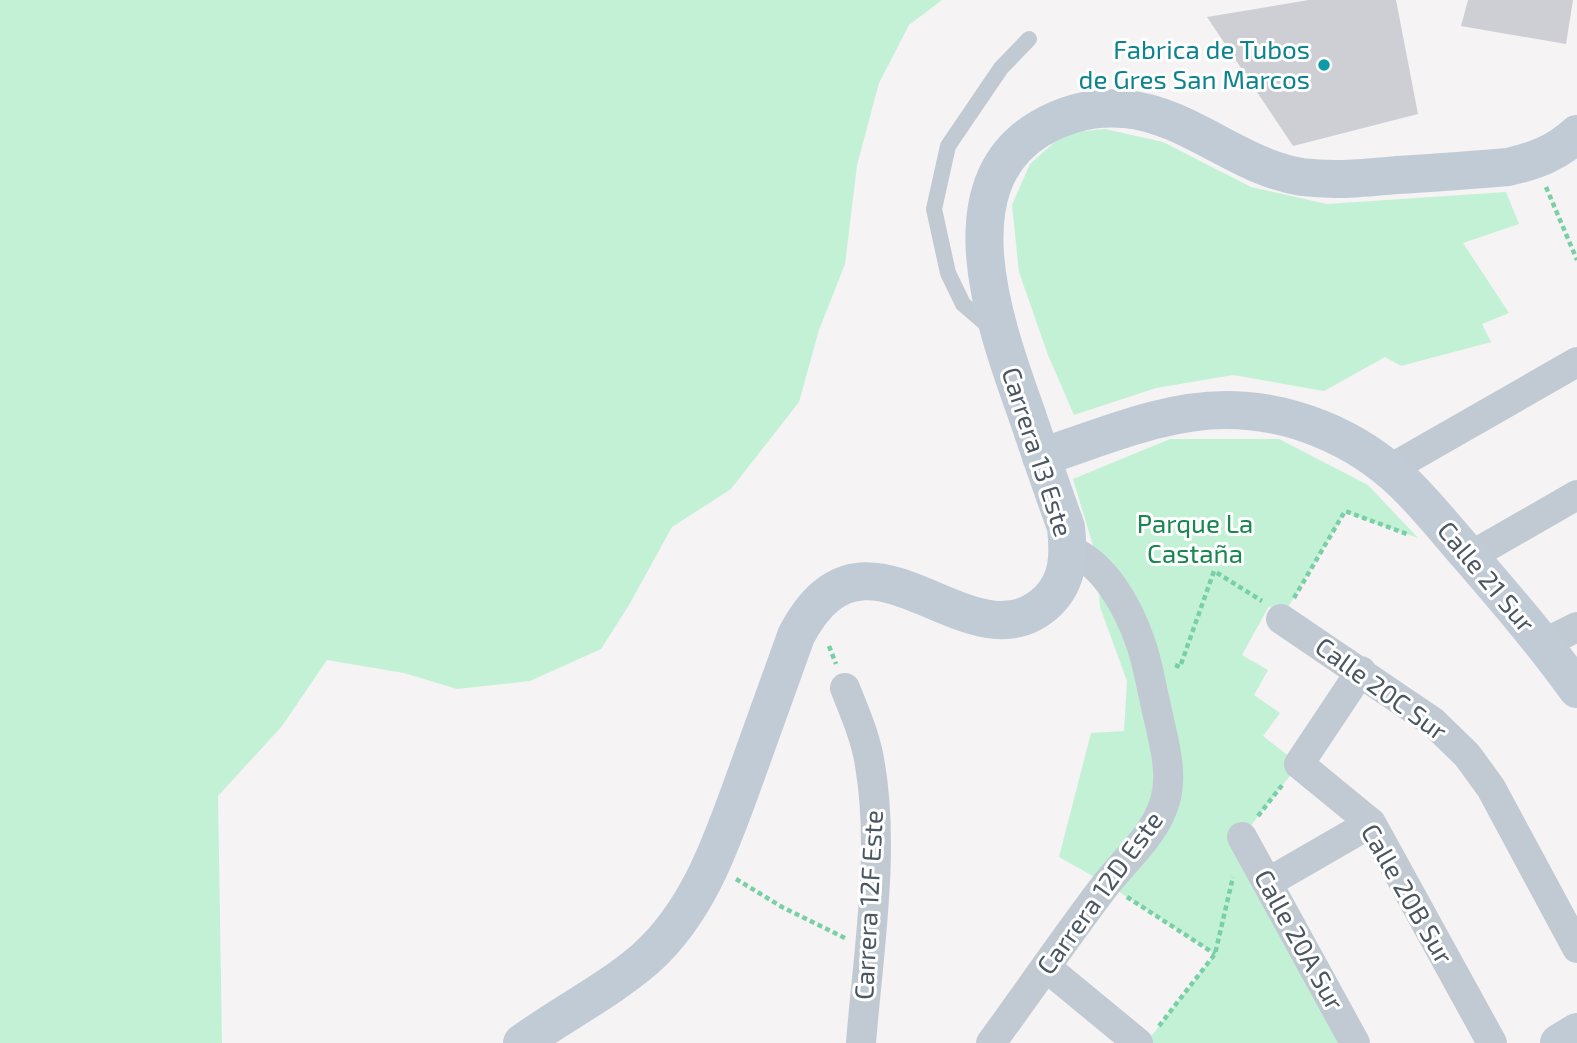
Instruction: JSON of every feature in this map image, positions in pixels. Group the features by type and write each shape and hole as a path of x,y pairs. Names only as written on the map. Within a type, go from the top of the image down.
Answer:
{"main road":[{"name":"Carrera 13 Este","path":"522,1043 646,958 684,913 713,862 796,636 813,606 824,597 851,584 880,581 897,584 968,615 994,621 1020,618 1055,594 1066,572 1069,550 1066,527 999,335 985,262 985,227 995,179 1006,157 1024,138 1075,113 1101,107 1129,109 1160,117 1240,157 1276,170 1310,177 1350,179 1508,167 1535,162 1577,134"},
{"name":"Calle 21 Sur","path":"1041,457 1172,416 1227,410 1274,415 1324,430 1348,441 1390,469 1406,484 1543,644 1577,689"},
{"path":"1559,1043 1577,1032"}],"street":[{"path":"1390,469 1577,362"},
{"path":"1469,557 1577,495"},
{"name":"Carrera 12D Este","path":"991,1043 1152,827 1165,802 1168,788 1167,760 1145,655 1137,632 1115,591 1083,555 1069,550"},
{"name":"Calle 20C Sur","path":"1281,619 1433,722 1480,771 1577,948"},
{"path":"1543,644 1577,626"},
{"path":"1299,764 1361,671"},
{"name":"Carrera 12F Este","path":"845,688 861,727 870,763 875,809 876,858 862,1043"},
{"name":"Calle 20B Sur","path":"1299,764 1371,823 1492,1043"},
{"path":"1267,883 1371,823"},
{"name":"Calle 20A Sur","path":"1242,837 1355,1043"},
{"path":"1047,968 1146,1038"}],"lane":[{"path":"999,335 963,304 948,273 934,209 948,146 1002,68 1029,39"}],"path":[{"path":"1535,162 1577,260"},
{"path":"1145,655 1180,667 1214,571 1269,606 1281,619 1345,512 1418,538"},
{"path":"1146,1038 1215,954 1242,837 1299,764"},
{"path":"713,862 782,907 833,933 869,947"},
{"path":"1107,884 1215,954"}],"green space":[{"path":"0,0 942,0 909,25 879,83 857,165 845,264 819,330 799,402 731,489 672,527 601,649 530,681 457,689 404,673 327,660 282,726 218,796 222,1043 0,1043"},
{"path":"1105,129 1163,142 1251,187 1327,204 1506,192 1519,224 1463,243 1509,313 1482,324 1491,342 1401,366 1385,357 1324,391 1233,375 1156,388 1074,415 1048,355 1019,272 1012,205 1030,164 1065,133"},
{"name":"Parque La Castaña","path":"1170,439 1279,439 1368,485 1418,538 1345,512 1281,619 1269,606 1242,655 1268,670 1254,695 1280,713 1263,736 1299,764 1242,837 1341,1043 1146,1043 1215,954 1107,884 1059,857 1091,733 1124,731 1127,681 1100,607 1097,559 1073,479"}],"building":[{"name":"Fabrica de Tubos de Gres San Marcos","path":"1309,0 1396,0 1418,114 1293,146 1207,17"},
{"path":"1468,0 1573,0 1566,44 1461,26"}],"place":[{"name":"Fabrica de Tubos de Gres San Marcos","path":"1324,65"}]}
